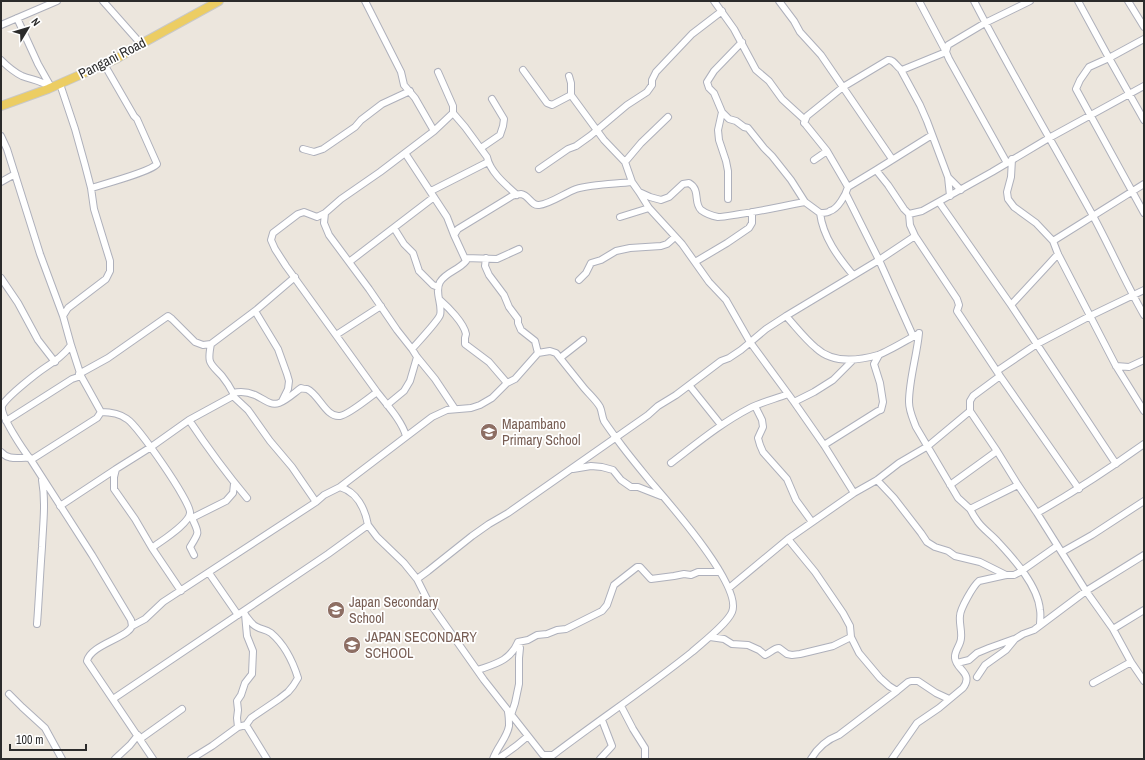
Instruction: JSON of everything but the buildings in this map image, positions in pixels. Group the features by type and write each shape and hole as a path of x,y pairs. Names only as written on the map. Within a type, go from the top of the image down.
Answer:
{"main road":[{"name":"Pangani Road","path":"1,106 51,88 116,59 219,1"}],"street":[{"path":"1,25 57,1"},
{"path":"103,1 141,44"},
{"path":"365,1 401,72 404,85 415,98 434,131"},
{"path":"714,1 742,42 756,70 769,81 782,99 805,120 804,123 827,151 848,187"},
{"path":"779,1 794,21 800,32 821,55 892,159"},
{"path":"919,1 949,60 1010,161 1011,177 1007,192 1008,199 1014,207 1036,224 1053,241 1058,254 1116,366 1144,411"},
{"path":"974,1 1093,216 1144,315"},
{"path":"946,52 948,45 985,23 1030,1"},
{"path":"1078,1 1144,120"},
{"path":"1128,1 1144,27"},
{"path":"539,169 568,149 576,146 627,104 647,92 652,85 652,80 656,72 692,34 722,11"},
{"path":"17,18 38,64 51,88"},
{"path":"1144,39 1087,68 1077,88 1077,92 1144,213"},
{"path":"742,42 714,71 707,82 709,88 714,93 722,112 729,119 748,128 791,180 805,202 820,213 823,228 835,251 852,275"},
{"path":"901,70 946,52"},
{"path":"1,60 10,70 23,77 38,80 51,88"},
{"path":"805,120 810,114 843,87 888,60 893,60 901,70 927,121 948,178 950,196"},
{"path":"91,188 144,171 155,167 157,164 137,119 104,64"},
{"path":"523,70 547,103 552,104 571,95"},
{"path":"406,436 404,428 294,277 275,249 271,240 273,233 298,214 304,212 317,217 325,213 341,199 380,172 434,131 452,113 453,106 438,72"},
{"path":"569,76 572,89 571,95 596,130 625,162 632,182 649,208 675,237 709,282 726,300 750,342 824,445 854,493"},
{"path":"60,84 75,129 91,188 94,209 110,261 110,271 106,279 68,308 63,316"},
{"path":"909,214 922,211 939,202 1049,138 1144,86"},
{"path":"303,149 314,152 323,149 356,127 361,120 382,104 410,92"},
{"path":"480,148 500,135 504,119 492,99"},
{"path":"722,112 718,130 719,140 728,171 728,199"},
{"path":"452,113 487,157 488,162 498,176 517,195"},
{"path":"625,162 641,143 668,117"},
{"path":"820,213 833,210 846,194 848,187 932,135"},
{"path":"1,136 7,149 40,254 63,316 80,375 101,412"},
{"path":"814,160 827,151"},
{"path":"405,153 447,217 466,261 463,266 448,273 440,282 438,287 441,309 440,317 412,349"},
{"path":"431,191 488,162"},
{"path":"876,170 909,214 910,225 915,236 957,299 959,305 957,311 998,373 1079,489"},
{"path":"1,182 15,174"},
{"path":"948,178 960,190"},
{"path":"454,236 458,229 512,196 520,194 524,195 537,205 578,189 632,182"},
{"path":"639,192 661,200 669,197 683,184 689,183 693,185 696,192 698,206 711,215 718,217 805,202"},
{"path":"1053,241 1144,184"},
{"path":"846,194 879,260 913,336"},
{"path":"349,262 434,197"},
{"path":"939,202 1011,305 1116,464"},
{"path":"620,217 649,208"},
{"path":"695,262 750,228 752,223 752,212"},
{"path":"325,213 324,223 328,235 417,357 435,379 455,409"},
{"path":"394,228 404,244 413,253 419,271 433,285 438,287"},
{"path":"417,579 472,536 508,513 648,415 658,406 676,395 721,361 729,358 741,350 786,316 879,260 915,236"},
{"path":"579,280 586,273 591,263 601,260 616,251 630,248 661,246 667,244 675,237"},
{"path":"465,258 497,259 519,249"},
{"path":"1011,305 1058,254"},
{"path":"486,258 485,266 489,275 504,295 518,318 518,324 521,330 534,341 538,353"},
{"path":"6,421 108,358 168,316 195,342 203,345 210,344 255,311 294,277"},
{"path":"1,278 18,303 38,340 55,362"},
{"path":"1144,290 1037,344 998,373 973,396 970,401 970,411 1086,591 1113,630 1144,681"},
{"path":"440,300 447,306 464,328 466,334 464,338 465,344 489,362 507,383"},
{"path":"336,335 381,306"},
{"path":"255,311 278,349 287,374 289,381 288,389 281,402"},
{"path":"786,316 816,349 828,356 845,361 878,355 919,333 909,403 912,418 926,446 958,498 970,509 986,532 998,542 1019,573 1032,586 1038,600 1040,625"},
{"path":"560,358 583,340"},
{"path":"210,344 208,354 211,364 222,376 233,394 248,410 270,441 292,466 316,502"},
{"path":"71,346 55,362 45,368 8,398 2,407 2,414 22,448 92,555 131,620 132,626"},
{"path":"154,759 88,665 88,656 95,650 128,632 132,626 145,619 163,602 316,502 324,495 340,487 432,417 447,410 471,408 492,398 507,383 515,379 538,353 550,351 556,353 600,406 604,421 695,535 720,572 729,588 733,602 732,613 710,637 651,684 553,755 545,757 478,670 427,599 417,579 404,563 377,537 368,525 366,513 359,501 346,489 340,487"},
{"path":"824,445 881,410 883,402 880,382 874,364 878,355"},
{"path":"387,405 404,391 410,381 417,357"},
{"path":"794,402 833,380 853,360"},
{"path":"1116,366 1129,368 1144,360"},
{"path":"689,385 721,425"},
{"path":"60,506 152,447 189,420 233,394 245,392 256,395 270,403 278,403 301,388 307,389 329,412 333,415 340,416 377,392"},
{"path":"671,463 721,425 755,406 788,394"},
{"path":"755,406 762,420 763,427 758,438 760,445 764,452 787,479 796,500 812,522"},
{"path":"729,588 788,539 854,493 877,480 926,446 970,411"},
{"path":"101,412 111,412 127,419 152,447 185,500 198,530 198,534 190,546 194,555"},
{"path":"1,452 2,454 13,458 30,459 97,418 101,412"},
{"path":"189,420 234,484 247,498"},
{"path":"1037,513 1079,489 1144,444"},
{"path":"950,485 997,451"},
{"path":"571,469 591,466 613,470 621,480 631,487 638,487 664,498"},
{"path":"116,469 114,489 181,590"},
{"path":"37,624 44,520 44,491 41,476"},
{"path":"877,480 894,498 927,542 956,556 980,562 1006,575"},
{"path":"152,548 185,523 191,516 226,500 233,493 234,484"},
{"path":"970,509 1018,485"},
{"path":"1062,552 1092,535 1144,501"},
{"path":"113,699 243,614 368,525"},
{"path":"788,539 815,572 843,613 850,626 851,637 859,653 880,678 897,691"},
{"path":"892,759 917,723 963,688 966,682 966,675 957,663 955,657 962,638 960,615 970,593 979,581 1019,573 1057,546"},
{"path":"957,663 969,660 977,653 1032,631 1052,618 1086,591 1144,555"},
{"path":"518,642 528,640 537,635 566,629 602,611 607,605 614,585 636,567 640,567 651,579 684,574 691,575 698,572 720,572"},
{"path":"191,759 238,727 246,724 251,718 280,699 288,692 298,678 294,666 277,639 263,628 257,628 252,624 208,573"},
{"path":"1113,630 1144,610"},
{"path":"238,727 237,701 241,695 245,683 252,674 253,651 247,636 243,614"},
{"path":"710,637 724,639 732,644 748,645 759,650 765,655 776,648 779,648 787,654 792,655 833,646 851,637"},
{"path":"977,678 985,666 1006,650 1015,639"},
{"path":"478,670 508,658 518,642"},
{"path":"493,759 509,726 510,713 516,703 520,665 520,648 518,642"},
{"path":"1093,683 1132,662"},
{"path":"811,759 823,743 839,735 908,682 915,680 949,699"},
{"path":"9,694 45,728 62,759"},
{"path":"621,706 632,729 644,748 645,759"},
{"path":"115,759 139,737 182,709"},
{"path":"600,759 612,746 602,720"},
{"path":"246,724 267,759"},
{"path":"498,759 528,736"}],"place":[{"name":"Mapambano Primary School","path":"489,432"},
{"name":"Japan Secondary School","path":"336,610"},
{"name":"JAPAN SECONDARY SCHOOL","path":"352,645"}]}
